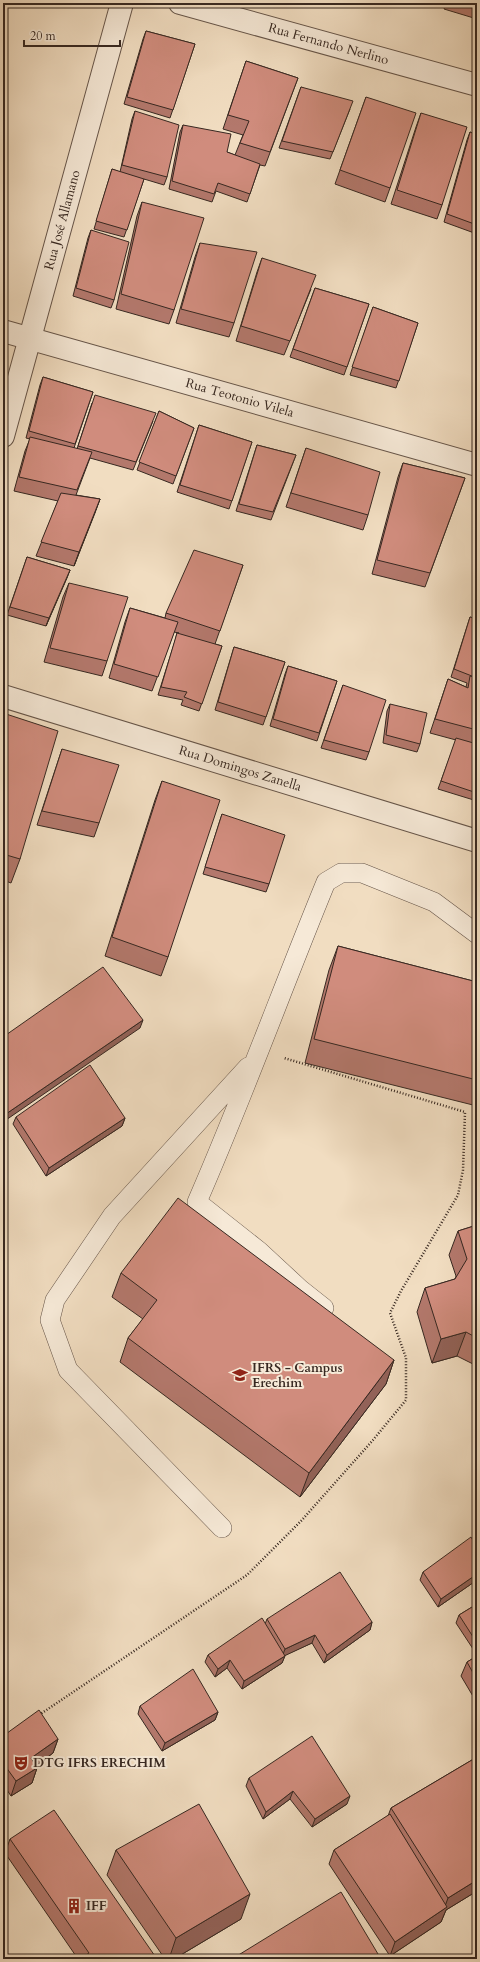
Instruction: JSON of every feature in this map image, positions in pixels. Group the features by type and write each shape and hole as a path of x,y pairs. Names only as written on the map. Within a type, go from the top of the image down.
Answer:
{"street":[{"name":"Rua José Allamano","path":"3,436 122,3"},
{"name":"Rua Fernando Nerlino","path":"180,3 477,85"},
{"name":"Rua Teotonio Vilela","path":"3,331 30,340 477,466"},
{"name":"Rua Domingos Zanella","path":"3,696 477,841"}],"lane":[{"path":"336,1317 300,1289 259,1251 197,1202 228,1130 256,1055 326,882 341,873 362,873 434,902 477,934"},
{"path":"222,1528 68,1370 50,1320 54,1300 112,1216 256,1055"}],"path":[{"path":"33,1720 247,1575 307,1514 373,1440 406,1400 406,1358 390,1313 401,1291 458,1195 464,1170 466,1112 256,1055"}],"building":[{"path":"146,31 195,44 173,110 127,97"},
{"path":"246,61 298,78 270,152 240,143 249,121 228,115"},
{"path":"301,87 353,101 333,152 282,141"},
{"path":"366,97 416,113 390,188 340,170"},
{"path":"135,111 179,125 167,177 122,165"},
{"path":"421,113 467,127 442,205 397,190"},
{"path":"183,125 231,134 227,152 260,164 250,194 218,183 214,194 172,181"},
{"path":"470,132 477,135 477,225 447,214"},
{"path":"112,169 144,179 127,230 96,221"},
{"path":"142,202 204,218 174,310 121,294"},
{"path":"91,230 129,242 114,300 76,288"},
{"path":"200,243 257,252 234,323 181,309"},
{"path":"262,258 316,275 290,341 241,326"},
{"path":"315,288 369,304 347,367 293,349"},
{"path":"373,307 418,323 399,381 352,367"},
{"path":"43,377 93,392 75,444 29,431"},
{"path":"95,395 156,413 136,462 78,446"},
{"path":"159,411 194,428 176,476 139,462"},
{"path":"199,425 252,442 232,501 180,485"},
{"path":"30,437 92,452 77,490 19,477"},
{"path":"257,445 296,455 273,512 239,504"},
{"path":"306,448 380,472 368,515 291,493"},
{"path":"403,463 465,478 430,573 377,560"},
{"path":"61,493 100,499 79,552 41,542"},
{"path":"194,550 243,565 220,631 166,613"},
{"path":"27,557 70,570 49,618 10,607"},
{"path":"69,583 128,597 107,661 50,648"},
{"path":"130,608 178,622 158,677 114,664"},
{"path":"470,617 477,619 477,678 454,669"},
{"path":"177,633 222,646 202,704 184,697 187,692 161,687"},
{"path":"234,647 285,662 266,717 218,702"},
{"path":"288,666 337,681 319,733 273,719"},
{"path":"470,676 477,678 477,730 435,719 448,679 468,688"},
{"path":"343,685 386,700 369,752 324,740"},
{"path":"390,704 427,713 420,744 386,735"},
{"path":"3,713 58,731 20,859 3,854"},
{"path":"456,738 477,744 477,793 441,781"},
{"path":"62,749 119,765 99,823 42,811"},
{"path":"162,781 220,800 168,957 112,937"},
{"path":"222,814 285,835 269,884 205,867"},
{"path":"338,946 477,982 477,1080 314,1039"},
{"path":"103,967 143,1020 3,1116 3,1037"},
{"path":"90,1065 125,1118 49,1168 16,1117"},
{"path":"178,1198 394,1360 309,1473 128,1338 157,1300 121,1273"},
{"path":"477,1225 477,1338 466,1332 441,1339 425,1288 455,1279 467,1259 458,1231"},
{"path":"471,1537 477,1548 477,1574 441,1599 423,1572"},
{"path":"340,1572 372,1622 327,1655 315,1635 285,1649 267,1619"},
{"path":"477,1604 477,1643 459,1615"},
{"path":"262,1618 285,1656 244,1681 230,1660 218,1669 208,1655"},
{"path":"477,1656 477,1680 467,1662"},
{"path":"193,1669 218,1712 165,1743 140,1706"},
{"name":"DTG IFRS ERECHIM","path":"39,1710 58,1739 31,1758 37,1768 16,1781 3,1763 3,1736"},
{"path":"312,1736 350,1796 315,1819 293,1791 266,1812 249,1778"},
{"path":"477,1757 477,1880 448,1898 391,1808"},
{"path":"199,1804 250,1894 176,1938 116,1850"},
{"name":"IFF","path":"54,1810 157,1959 80,1959 89,1953 10,1839"},
{"path":"390,1814 447,1907 395,1942 334,1850"},
{"path":"341,1892 381,1959 232,1959"}],"place":[{"name":"IFRS - Campus Erechim","path":"240,1375"},
{"name":"DTG IFRS ERECHIM","path":"21,1763"},
{"name":"IFF","path":"74,1906"}]}
